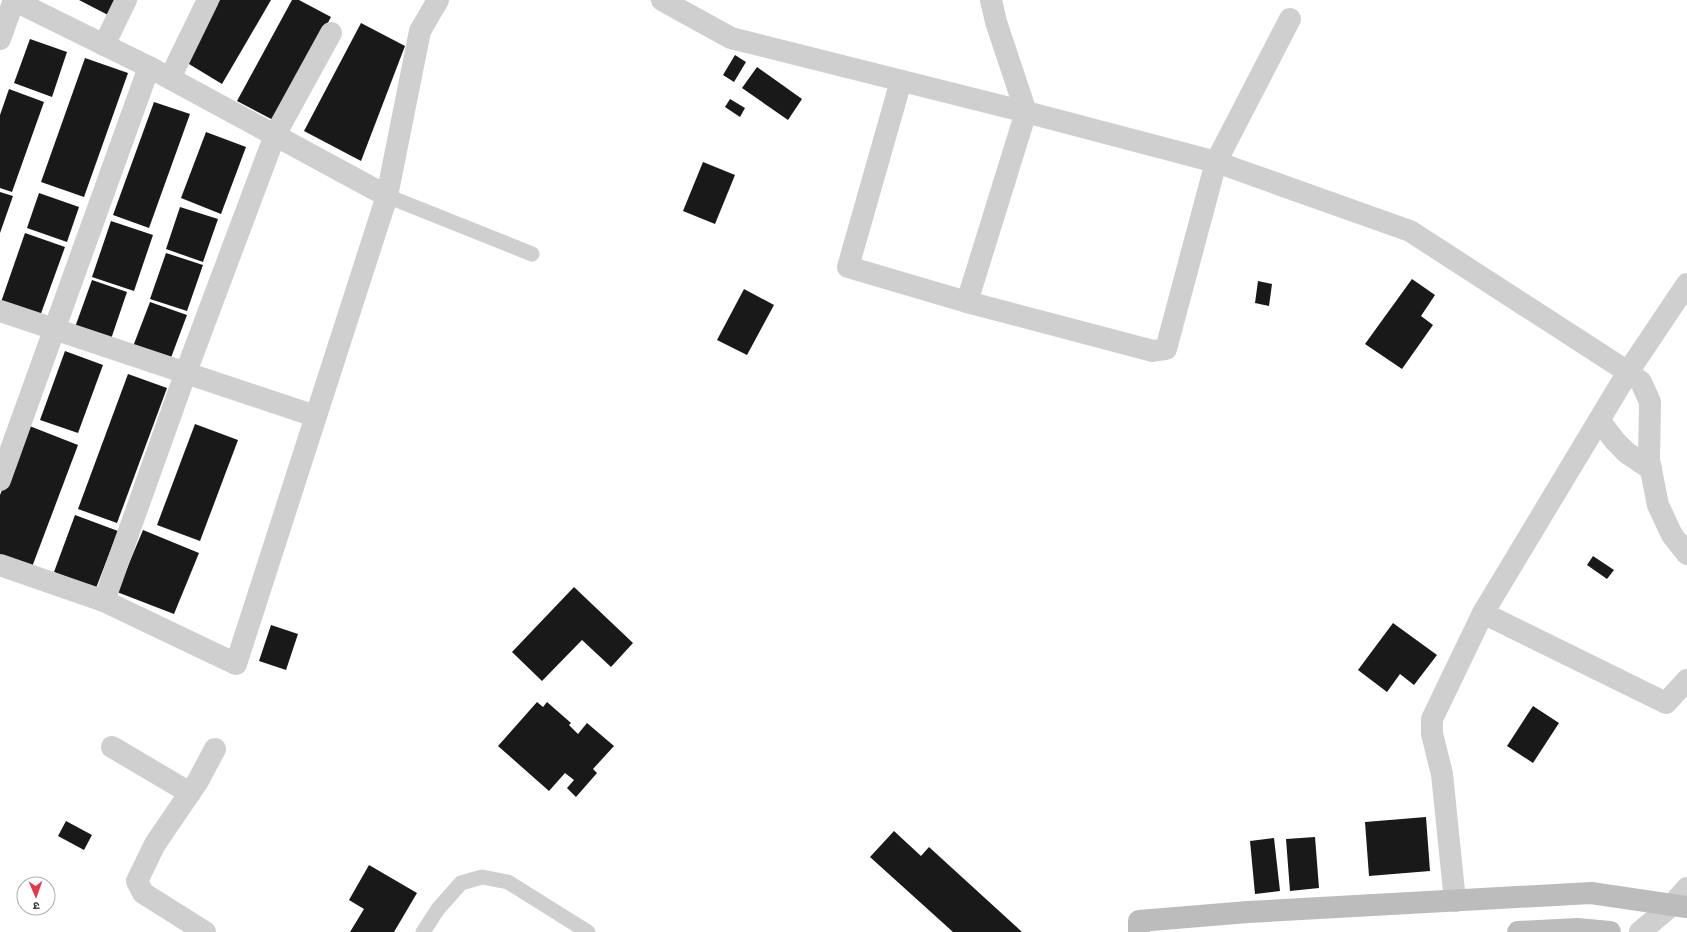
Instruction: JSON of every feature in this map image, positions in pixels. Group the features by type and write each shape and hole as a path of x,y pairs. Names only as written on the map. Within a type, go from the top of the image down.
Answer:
{"main road":[{"path":"1139,926 1248,912 1591,893 1679,906"},
{"path":"1518,932 1577,929 1610,932"}],"street":[{"path":"0,39 14,0 149,66 387,196"},
{"path":"104,45 126,0"},
{"path":"170,78 208,0"},
{"path":"0,565 104,601 236,664 387,196 420,31 438,0"},
{"path":"662,0 730,38 1026,112 1216,162 1410,231 1628,372 1641,382 1650,402 1649,460 1658,505 1672,535 1687,554"},
{"path":"966,302 1026,112 996,22 991,0"},
{"path":"901,81 848,268 966,302 1153,351 1166,349 1216,162 1290,19"},
{"path":"104,601 186,372 275,134 331,33"},
{"path":"0,480 149,66"},
{"path":"1455,900 1442,774 1432,734 1432,719 1483,613 1628,372 1687,284"},
{"path":"0,311 316,416"},
{"path":"1600,420 1615,441 1627,453 1651,469"},
{"path":"1483,613 1666,703 1687,680"},
{"path":"112,747 190,793"},
{"path":"206,932 143,893 137,881 155,844 190,793 215,749"},
{"path":"1640,932 1679,906 1687,888"}],"lane":[{"path":"387,196 532,254"},
{"path":"423,932 438,909 461,883 482,877 508,882 588,932"}],"building":[{"path":"79,0 119,0 110,16"},
{"path":"220,0 271,0 222,84 184,61"},
{"path":"292,0 299,0 331,17 275,121 237,101"},
{"path":"361,23 405,46 361,161 304,131"},
{"path":"30,39 67,52 52,97 14,83"},
{"path":"735,55 746,62 734,82 723,75"},
{"path":"85,58 128,73 84,197 41,182"},
{"path":"757,67 802,99 788,120 742,88"},
{"path":"9,89 44,102 12,192 0,188 0,115"},
{"path":"730,99 745,108 740,117 725,107"},
{"path":"154,102 190,114 149,228 113,215"},
{"path":"206,132 246,147 221,214 181,198"},
{"path":"703,162 735,175 715,224 683,211"},
{"path":"0,192 13,196 0,233"},
{"path":"39,193 79,207 67,242 27,228"},
{"path":"180,207 218,219 203,262 166,249"},
{"path":"111,221 153,235 134,291 92,277"},
{"path":"25,233 65,247 39,319 0,305"},
{"path":"166,253 203,265 187,311 150,299"},
{"path":"1412,279 1435,295 1421,316 1433,325 1402,369 1365,344"},
{"path":"92,280 127,292 110,342 74,330"},
{"path":"1258,281 1272,284 1269,306 1255,303"},
{"path":"744,289 774,305 747,355 717,340"},
{"path":"150,302 187,315 169,363 132,349"},
{"path":"65,351 103,365 78,433 40,420"},
{"path":"128,374 167,388 117,523 78,509"},
{"path":"195,424 238,440 200,541 157,525"},
{"path":"27,425 78,445 32,567 0,555 0,495"},
{"path":"75,515 118,531 96,588 54,572"},
{"path":"143,530 199,553 174,614 117,592"},
{"path":"1593,556 1614,570 1607,579 1587,565"},
{"path":"574,587 633,643 611,667 582,640 542,681 512,652"},
{"path":"1393,623 1437,655 1414,685 1400,674 1387,692 1358,670"},
{"path":"271,625 298,634 286,670 259,661"},
{"path":"537,702 543,707 547,702 571,723 569,725 578,734 587,723 614,746 593,769 597,773 576,797 567,788 574,780 565,773 549,791 498,746"},
{"path":"1533,706 1559,723 1533,763 1507,746"},
{"path":"1426,817 1430,871 1369,876 1365,822"},
{"path":"66,821 92,835 84,850 58,836"},
{"path":"894,831 921,856 929,847 1022,932 953,932 870,857"},
{"path":"1315,837 1319,888 1290,891 1286,839"},
{"path":"1274,838 1280,891 1255,894 1250,841"},
{"path":"369,865 417,893 394,932 350,932 364,909 349,900"}]}
